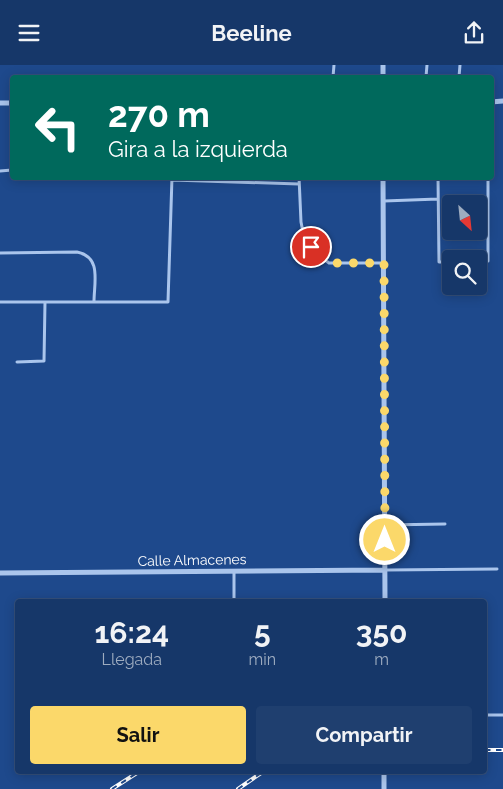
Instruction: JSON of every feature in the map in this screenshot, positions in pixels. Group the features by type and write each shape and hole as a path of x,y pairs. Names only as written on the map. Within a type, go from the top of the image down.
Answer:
{"street":[{"path":"383,180 385,599"},
{"name":"Calle Almacenes","path":"0,573 385,570"},
{"path":"384,774 384,789"}],"lane":[{"path":"0,302 168,302 172,180"},
{"path":"197,180 299,184"},
{"path":"299,180 304,237 321,257 329,263 384,263"},
{"path":"438,180 439,262 442,262"},
{"path":"487,261 488,180"},
{"path":"384,201 438,199"},
{"path":"0,253 77,252 84,254 91,259 94,265 94,302"},
{"path":"17,362 44,361 45,302"},
{"path":"385,525 444,524"},
{"path":"385,570 498,569"},
{"path":"234,571 234,599"},
{"path":"487,715 503,715"}],"railway":[{"path":"487,750 503,750"},
{"path":"112,789 135,774"},
{"path":"238,789 260,774"}],"route":[{"path":"311,247 329,263 384,263 385,540"}]}
